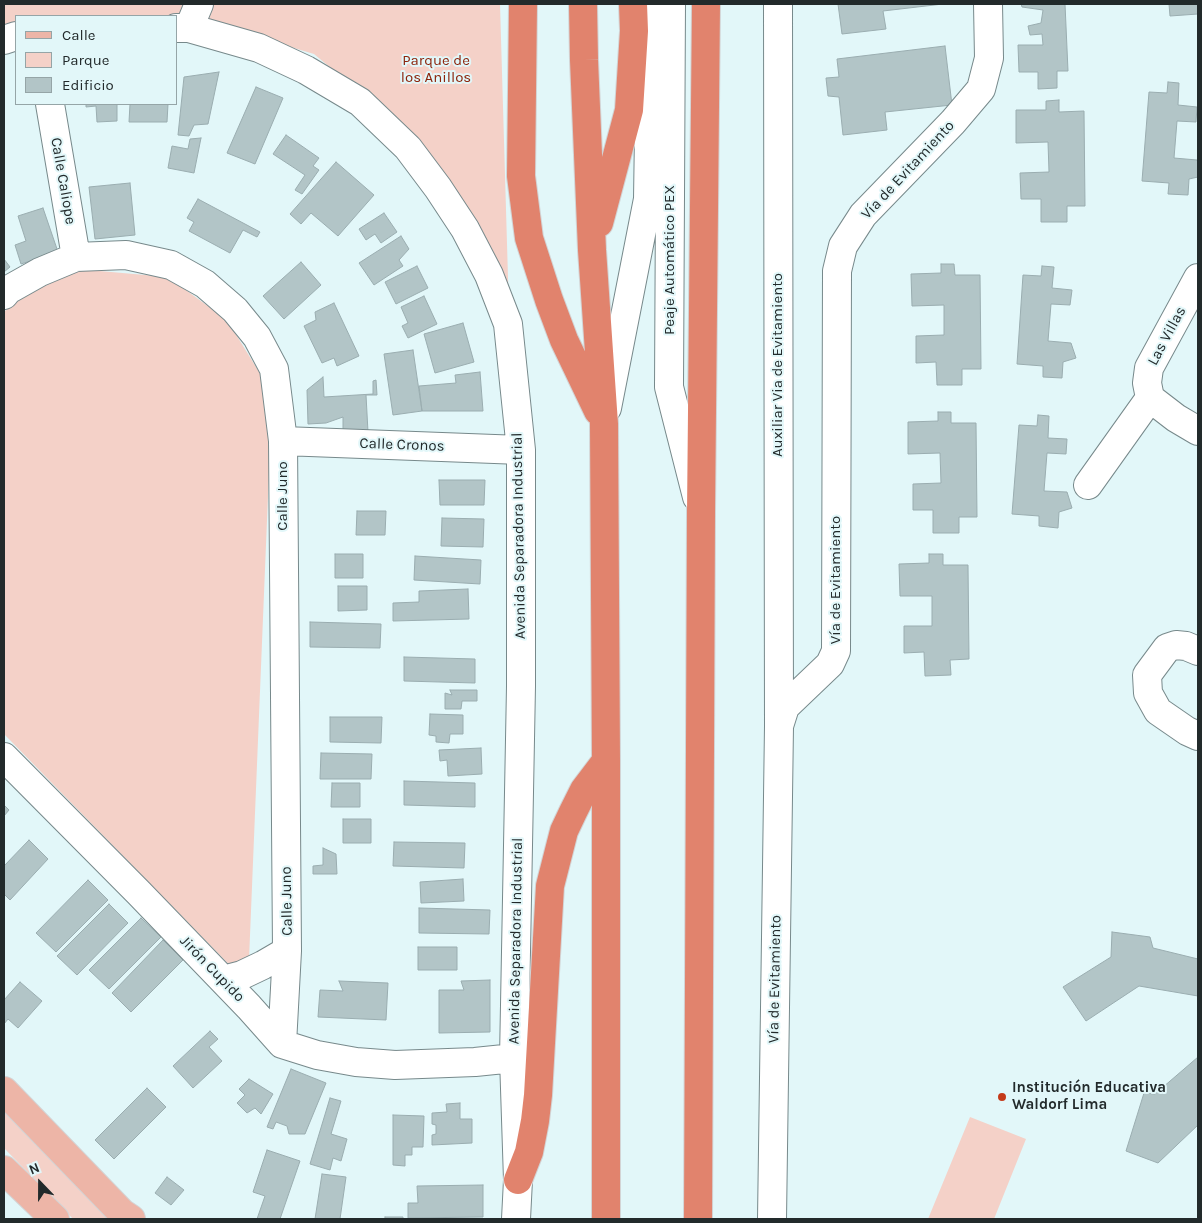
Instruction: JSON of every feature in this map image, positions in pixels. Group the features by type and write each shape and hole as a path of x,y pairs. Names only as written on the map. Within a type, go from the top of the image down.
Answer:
{"highway":[{"path":"524,4 521,176 529,238 564,340 604,424"},
{"path":"583,4 592,250 604,424 606,1219"},
{"path":"584,60 596,4"},
{"path":"592,250 629,110 634,31 633,4"},
{"path":"698,1219 701,512 706,4"},
{"path":"518,1180 529,1152 538,1094 550,886 564,831 572,812 584,790 606,761"}],"main road":[{"path":"4,1091 122,1213 131,1219"},
{"path":"4,1170 55,1219"}],"street":[{"path":"604,424 648,199 651,4"},
{"name":"Peaje Automático PEX","path":"671,4 669,387 701,512"},
{"name":"Auxiliar Via de Evitamiento","path":"778,4 779,726"},
{"name":"Vía de Evitamiento","path":"772,1219 779,726 785,707 830,664 836,651 837,271 842,246 863,215 953,122 981,89 989,58 988,4"},
{"name":"Avenida Separadora Industrial","path":"188,20 259,48 306,70 360,102 408,148 438,188 465,229 489,275 508,324 521,450 521,686 514,1058 518,1180 516,1219"},
{"name":"Calle Caliope","path":"50,105 76,257"},
{"name":"Calle Juno","path":"4,295 8,290 40,272 76,257 126,255 171,265 205,284 235,310 257,338 274,370 283,442 287,951 282,1044"},
{"name":"Las Villas","path":"1150,398 1147,384 1148,368 1198,278"},
{"path":"1088,485 1150,398 1176,418 1198,431"},
{"name":"Calle Cronos","path":"283,442 521,450"},
{"path":"1198,651 1186,646 1176,645 1167,648 1147,675 1148,693 1158,710 1187,731 1198,736"},
{"name":"Jirón Cupido","path":"4,756 223,980 282,1044 317,1055 356,1062 395,1065 475,1062 514,1058"},
{"name":"Calle Juno","path":"223,980 256,969 287,951"}],"green space":[{"name":"Parque de los Anillos","path":"4,4 500,4 509,312 473,232 421,143 314,54 194,18 178,15 15,15 15,28 4,33"},
{"path":"77,269 168,277 227,320 261,375 270,447 248,984 4,734 4,312 16,300"},
{"path":"4,1112 108,1219 73,1219 4,1148"},
{"path":"970,1117 1026,1139 994,1219 928,1219"}],"building":[{"path":"838,4 943,4 883,11 886,29 842,34"},
{"path":"1021,4 1065,4 1068,71 1057,71 1057,88 1038,89 1038,72 1019,72 1018,45 1043,45 1042,34 1030,35 1028,26 1041,23 1043,10 1022,7"},
{"path":"1169,4 1198,4 1198,14 1170,16"},
{"path":"945,46 952,105 885,112 887,130 843,135 839,97 828,96 826,78 839,77 837,59"},
{"path":"219,72 208,124 194,125 189,136 178,135 184,77"},
{"path":"1168,82 1179,83 1178,105 1197,107 1196,122 1177,121 1174,158 1197,160 1198,163 1198,177 1189,179 1188,195 1168,194 1169,183 1142,181 1149,92 1167,93"},
{"path":"256,87 283,98 255,164 227,153"},
{"path":"1059,100 1059,112 1084,111 1085,206 1067,206 1067,222 1041,222 1041,199 1021,199 1020,173 1049,172 1048,142 1016,143 1016,110 1046,110 1046,101"},
{"path":"86,105 117,105 117,121 97,122 96,106 86,107"},
{"path":"130,105 168,105 167,122 129,122"},
{"path":"286,135 319,158 313,166 319,170 302,194 295,190 305,175 273,154"},
{"path":"201,138 194,173 168,168 172,146 188,149 190,139"},
{"path":"336,162 374,195 338,236 311,213 301,224 290,214"},
{"path":"130,183 135,235 95,239 89,187"},
{"path":"198,199 260,232 257,237 243,230 230,253 189,231 194,222 187,218"},
{"path":"43,208 58,252 21,264 15,245 26,241 18,216"},
{"path":"384,213 397,232 381,243 375,234 366,240 359,229"},
{"path":"401,236 409,249 399,260 403,266 374,285 359,263"},
{"path":"4,259 10,267 4,272"},
{"path":"301,262 321,285 284,319 263,296"},
{"path":"941,264 954,264 955,275 980,275 981,369 962,369 962,385 937,385 936,362 916,363 916,336 944,335 944,305 912,306 911,274 941,273"},
{"path":"417,266 428,288 396,304 385,282"},
{"path":"1042,266 1054,267 1052,288 1072,290 1070,305 1051,304 1048,341 1071,343 1076,358 1063,362 1062,378 1043,377 1043,366 1017,364 1023,275 1041,276"},
{"path":"424,296 437,324 408,338 402,326 408,323 401,307"},
{"path":"334,303 359,356 337,366 334,358 322,363 304,326 316,320 315,312"},
{"path":"463,323 474,362 435,373 424,334"},
{"path":"413,350 422,411 393,415 384,354"},
{"path":"480,372 483,411 422,411 419,386 456,383 455,375"},
{"path":"323,377 324,397 373,394 373,381 376,380 377,395 366,395 368,432 343,433 343,417 326,423 308,424 307,390"},
{"path":"938,412 951,412 951,423 976,423 977,517 959,517 959,533 933,533 933,510 913,510 913,484 941,483 940,453 908,454 908,422 938,421"},
{"path":"1038,415 1049,416 1048,438 1067,439 1066,454 1047,453 1044,491 1067,492 1072,508 1059,512 1058,528 1039,526 1039,516 1012,514 1019,425 1037,426"},
{"path":"439,480 485,480 484,505 440,505"},
{"path":"357,511 386,511 385,535 356,535"},
{"path":"442,518 484,519 483,547 441,546"},
{"path":"335,554 363,554 363,578 335,578"},
{"path":"929,554 943,554 943,565 968,565 969,659 950,660 951,675 925,676 924,652 904,653 904,626 932,626 932,596 900,596 899,564 929,563"},
{"path":"415,556 481,560 480,584 414,580"},
{"path":"338,586 367,586 367,610 338,611"},
{"path":"468,589 469,619 393,621 393,603 419,602 419,591"},
{"path":"310,622 381,624 380,648 310,647"},
{"path":"404,657 475,659 475,683 404,681"},
{"path":"450,690 477,690 477,701 462,701 461,709 445,709 445,693 452,695"},
{"path":"430,714 463,715 463,734 450,734 449,743 436,742 436,736 429,735"},
{"path":"330,717 382,717 381,743 330,742"},
{"path":"481,748 482,774 448,776 447,760 440,761 439,750"},
{"path":"321,753 372,754 371,779 320,779"},
{"path":"404,781 475,783 475,807 404,805"},
{"path":"332,783 360,783 360,807 331,807"},
{"path":"4,805 9,810 4,816"},
{"path":"343,819 371,819 371,843 343,843"},
{"path":"29,840 48,859 10,900 4,894 4,866"},
{"path":"394,842 465,843 464,868 393,866"},
{"path":"323,848 336,854 337,874 313,874 313,866 323,865"},
{"path":"463,879 464,901 421,903 420,882"},
{"path":"88,880 108,900 56,952 36,933"},
{"path":"109,904 128,923 77,975 57,956"},
{"path":"419,908 490,910 489,934 419,933"},
{"path":"141,918 161,937 109,989 89,970"},
{"path":"1112,932 1150,937 1153,948 1198,959 1198,996 1139,986 1086,1021 1063,987 1111,957"},
{"path":"163,940 183,960 131,1012 112,993"},
{"path":"418,947 457,947 457,970 418,970"},
{"path":"490,980 490,1032 439,1033 439,990 464,990 461,981"},
{"path":"339,981 388,983 386,1020 318,1017 320,990 343,991"},
{"path":"20,982 42,1001 18,1028 8,1019 4,1024 4,1000"},
{"path":"210,1031 218,1039 209,1047 222,1061 193,1088 173,1066"},
{"path":"1198,1057 1198,1125 1158,1163 1126,1151 1144,1093 1155,1094"},
{"path":"291,1069 326,1083 305,1134 289,1134 287,1126 276,1122 273,1129 267,1127"},
{"path":"249,1079 273,1094 261,1114 255,1108 247,1113 237,1103 245,1095 239,1089"},
{"path":"147,1088 166,1107 114,1159 95,1140"},
{"path":"330,1098 341,1101 331,1134 347,1139 341,1161 333,1158 330,1170 310,1164"},
{"path":"460,1103 460,1119 472,1119 472,1143 432,1145 432,1135 436,1134 436,1125 432,1124 432,1113 447,1112 446,1104"},
{"path":"393,1115 424,1116 423,1147 412,1147 412,1155 405,1155 405,1166 393,1165"},
{"path":"267,1150 300,1161 280,1219 257,1219 265,1196 253,1192"},
{"path":"322,1174 346,1177 340,1219 315,1219"},
{"path":"167,1177 184,1190 171,1205 155,1193"},
{"path":"483,1185 483,1217 408,1218 408,1203 418,1203 417,1186"},
{"path":"385,1217 403,1217 403,1219 385,1219"}],"place":[{"name":"Institución Educativa Waldorf Lima","path":"1002,1097"}]}
